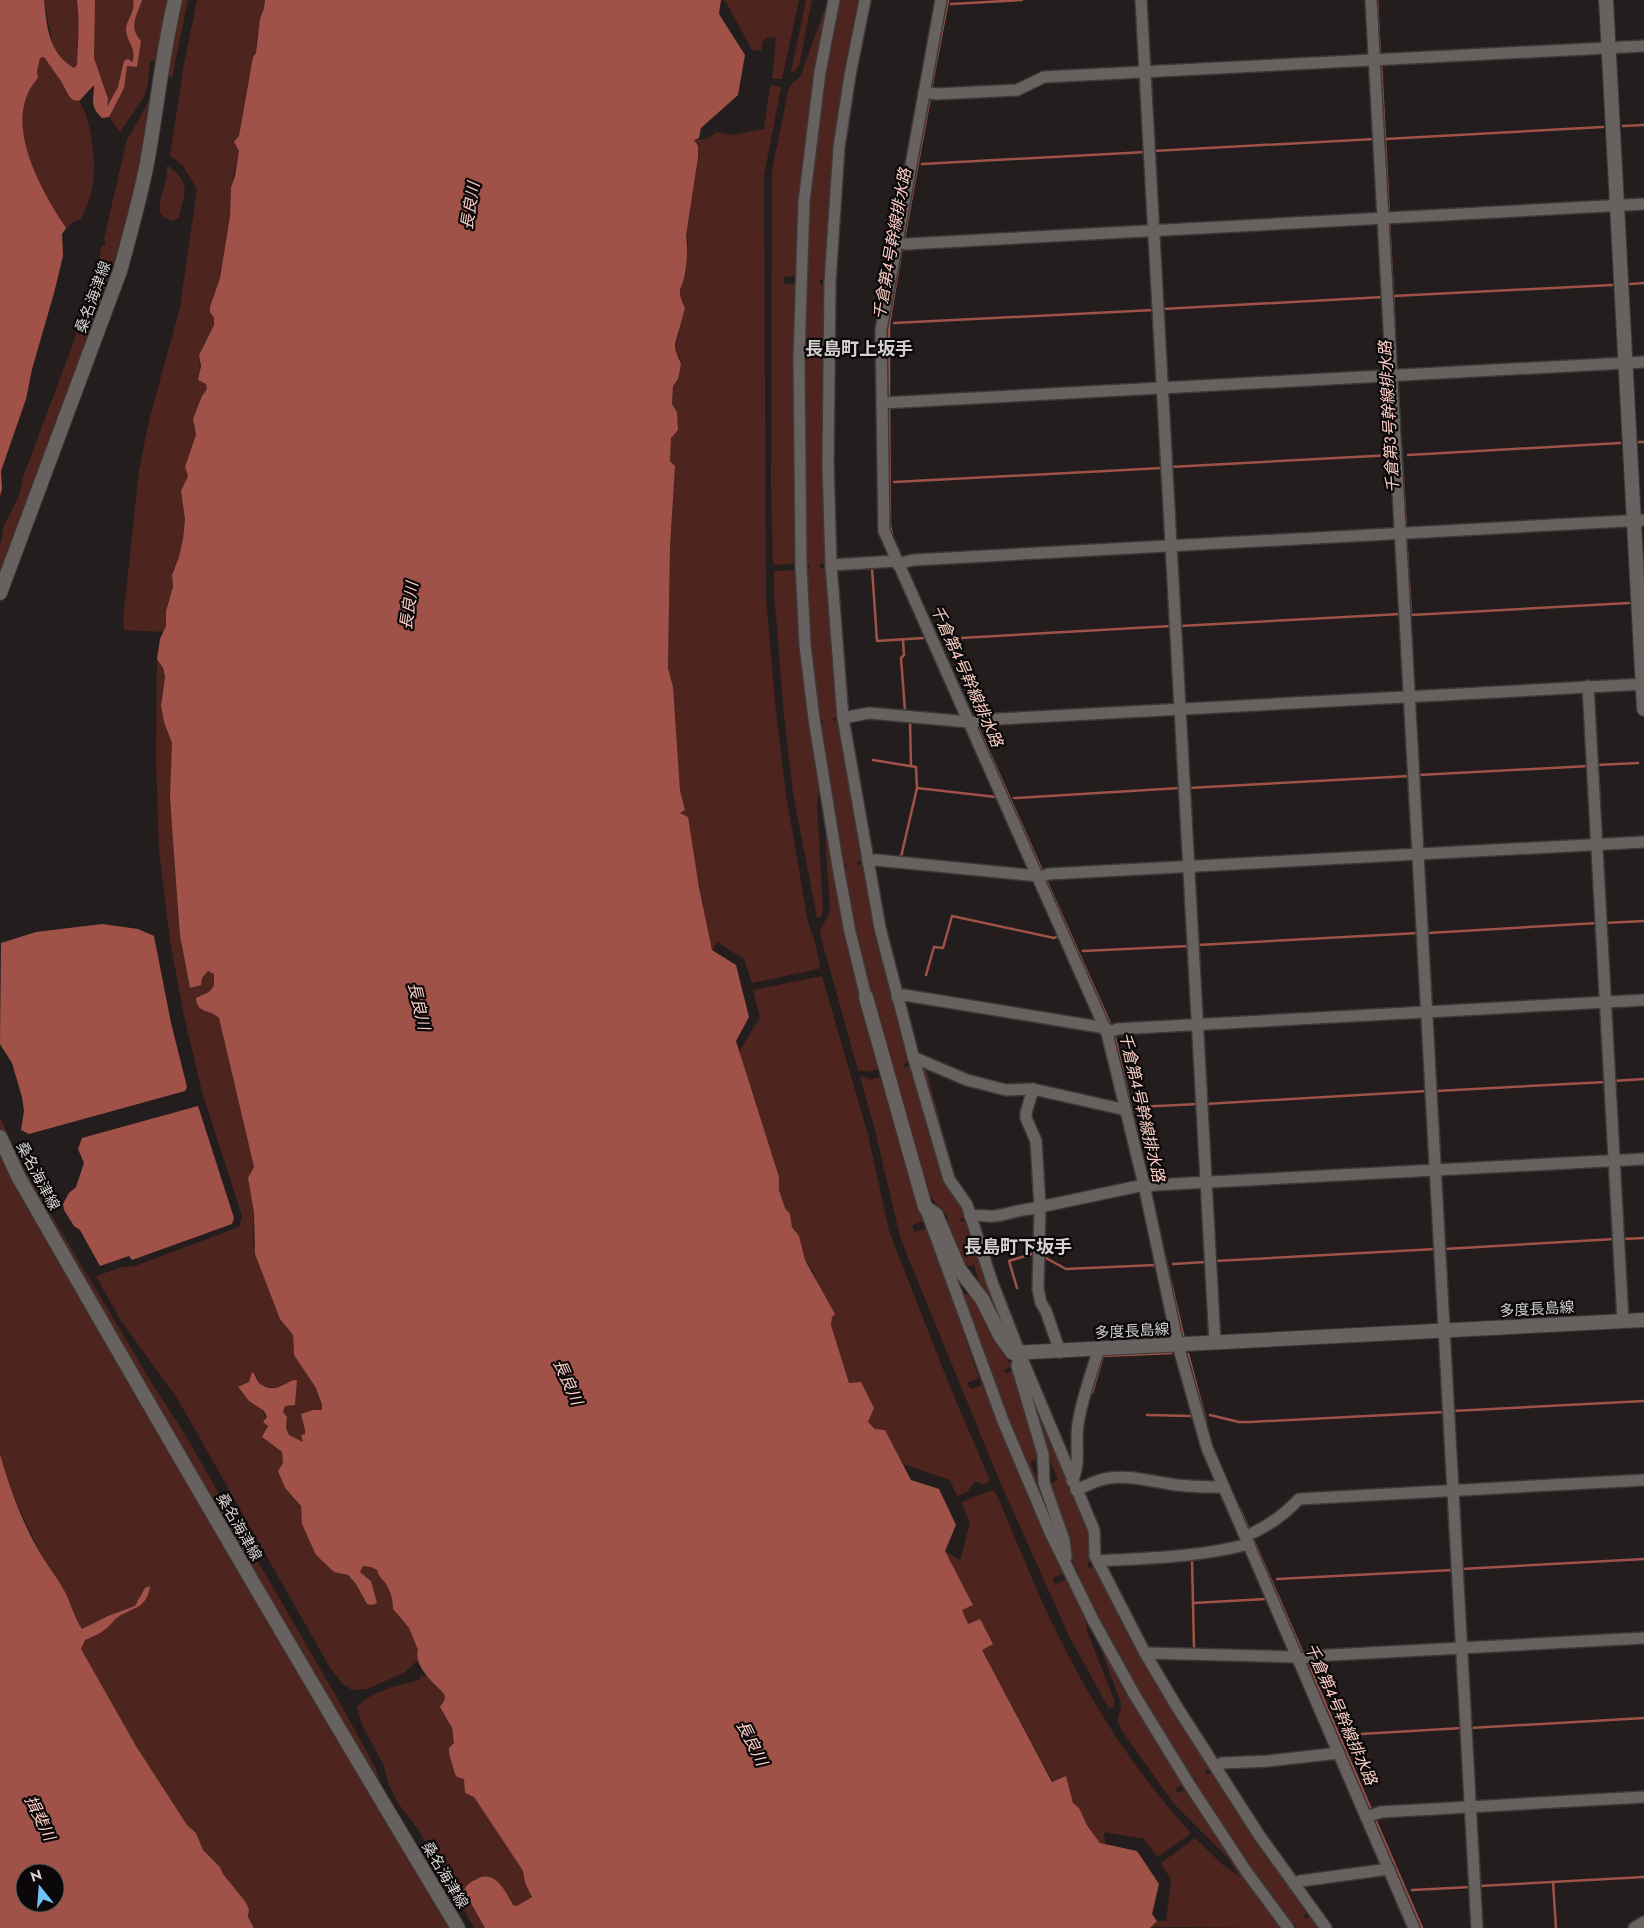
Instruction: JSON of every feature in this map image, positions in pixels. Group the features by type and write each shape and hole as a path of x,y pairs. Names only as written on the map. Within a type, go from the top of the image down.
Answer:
{"main road":[{"name":"桑名海津線","path":"0,593 120,271 147,163 160,77 175,0"},
{"path":"1606,0 1625,363 1639,520 1644,709"},
{"path":"866,997 925,1207 936,1215 959,1269 982,1299 1005,1343 1013,1353 1020,1354"},
{"name":"桑名海津線","path":"0,1137 18,1176 152,1411 306,1675 458,1928"},
{"name":"多度長島線","path":"1020,1354 1644,1320"}],"street":[{"path":"834,0 820,72 804,202 799,358 801,566 805,645 814,719 838,868 850,932 866,997"},
{"path":"865,0 850,75 839,147 834,203 830,282 828,464 831,565 843,718 880,928 897,997 949,1179 967,1205 992,1282 1020,1354 1094,1530 1098,1561 1145,1653 1259,1834 1326,1928"},
{"path":"941,0 928,92 901,243 881,330 886,403 884,526 1110,1030 1126,1110 1147,1186 1178,1345 1199,1424 1224,1487 1250,1537 1302,1658 1338,1753 1371,1815 1389,1869 1414,1928"},
{"path":"1141,0 1215,1343"},
{"path":"1371,0 1378,60 1396,376 1410,696 1477,1928"},
{"path":"928,92 1017,90 1044,78 1644,46"},
{"path":"901,243 1644,204"},
{"path":"886,403 1644,362"},
{"path":"831,565 1639,520"},
{"path":"843,718 869,713 972,722 1643,684"},
{"path":"1588,686 1623,1321"},
{"path":"868,862 876,860 1041,876 1644,842"},
{"path":"897,997 904,995 1110,1030 1644,1000"},
{"path":"914,1057 967,1080 1006,1090 1032,1089 1126,1110"},
{"path":"1032,1089 1026,1118 1036,1141 1040,1207 1038,1289 1041,1304 1046,1312 1060,1352"},
{"path":"970,1216 995,1216 1015,1210 1040,1207 1147,1186 1644,1159"},
{"path":"925,1207 990,1390 1053,1536 1092,1620 1169,1751 1246,1871 1288,1928"},
{"path":"1074,1485 1078,1425 1082,1404 1099,1350"},
{"path":"1020,1354 1017,1366 1044,1454 1044,1483 1064,1540 1067,1566"},
{"path":"1074,1485 1106,1478 1123,1477 1141,1478 1188,1487 1224,1487"},
{"path":"1098,1561 1185,1556 1230,1549 1250,1537 1300,1499 1644,1480"},
{"path":"1145,1653 1302,1658 1644,1638"},
{"path":"1216,1767 1222,1763 1268,1761 1338,1753"},
{"path":"1371,1815 1644,1797"},
{"path":"1294,1884 1300,1881 1389,1869"},
{"path":"1634,1928 1644,1922"}],"shaded area":[{"path":"44,0 172,0 159,61 150,61 144,97 120,132 109,117 102,118 95,110 93,103 94,85 79,101 85,113 94,154 91,194 81,219 71,223 62,234 63,256 32,369 26,399 1,471 2,489 0,496 0,247 34,173 22,136 21,111 24,99 38,78 37,71 40,58 44,57 53,47"},
{"path":"182,0 188,0 172,78 166,76"},
{"path":"197,0 265,0 239,136 234,144 238,147 239,154 231,187 230,216 220,278 210,307 214,323 201,352 198,380 207,384 207,389 202,396 193,424 196,435 186,471 188,476 181,491 185,519 183,539 177,566 173,569 173,587 166,611 166,626 163,632 124,630 123,620 139,470 149,421 180,307 197,189 183,166 170,155 184,64"},
{"path":"722,0 799,0 782,79 772,79 776,38 768,37 763,41 761,51 752,50 726,2"},
{"path":"806,0 812,0 799,66 791,72"},
{"path":"828,0 830,0 796,276 784,277 784,284 796,284 796,564 773,565 771,482 772,170 789,87 801,75"},
{"path":"839,0 862,0 828,280 820,280 820,284 827,285 828,564 820,564 820,568 828,568 840,717 833,718 833,721 840,721 864,860 857,862 858,865 865,864 912,1061 903,1064 904,1067 913,1066 968,1215 960,1219 961,1222 969,1219 1013,1347 981,1289 974,1265 964,1267 945,1220 948,1219 947,1214 943,1214 924,1187 891,1073 895,1072 893,1066 889,1067 870,995 844,869 847,868 846,864 843,864 820,724 823,724 822,719 819,719 811,645 806,569 809,569 809,564 805,564 805,284 808,284 808,280 805,280 817,139"},
{"path":"772,85 781,87 764,176 766,599 786,795 808,922 820,966 818,969 752,983 744,959 717,942 712,951 686,816 680,813 685,810 678,772 674,707 668,668 670,546 675,466 670,461 671,438 677,410 672,404 673,386 678,379 680,358 675,349 679,332 679,291 685,274 688,244 686,236 698,150 694,140 706,139 717,132 732,135 764,129 770,87"},
{"path":"154,91 127,225 82,355 0,576 0,543 3,528 19,496 23,477 74,341 90,290 89,283 98,268 101,247 106,244 104,239 127,139"},
{"path":"167,165 180,177 185,188 179,218 173,221 165,218 160,213"},
{"path":"797,570 805,681 819,792 817,802 823,911 821,917 817,918 793,793 784,715 774,592 774,571"},
{"path":"157,659 164,675 161,706 172,743 180,936 189,984 198,985 202,983 202,978 208,971 214,974 214,986 209,992 203,1010 217,1015 219,1018 254,1167 248,1178 254,1213 253,1243 280,1319 293,1335 294,1355 316,1388 322,1410 302,1417 305,1430 305,1434 302,1435 304,1443 289,1436 286,1428 287,1417 283,1412 285,1406 295,1405 297,1380 273,1388 263,1385 256,1375 249,1382 238,1388 264,1414 267,1429 265,1440 282,1452 283,1463 278,1471 285,1488 301,1506 302,1524 343,1574 353,1581 364,1600 377,1603 371,1581 360,1572 363,1566 377,1570 378,1575 386,1583 393,1598 397,1615 409,1628 418,1650 418,1660 404,1673 367,1689 352,1690 342,1683 329,1666 177,1398 121,1321 96,1276 122,1267 135,1266 239,1227 242,1216 202,1092 184,1016 170,941 159,850 156,760"},
{"path":"825,818 881,1068 868,1072 858,1070 820,934 830,909"},
{"path":"822,976 868,1135 889,1231 950,1387 990,1480 981,1485 979,1482 975,1482 967,1492 957,1496 950,1480 903,1464 885,1430 875,1429 868,1422 873,1411 853,1384 849,1383 831,1325 832,1317 813,1271 805,1260 799,1236 792,1227 790,1214 785,1208 779,1189 779,1177 739,1052 760,1017 753,990"},
{"path":"925,1065 955,1177 970,1200 952,1180 920,1067"},
{"path":"860,1076 869,1080 883,1076 925,1221 912,1225 914,1232 927,1228 979,1378 967,1383 971,1389 982,1385 1065,1573 1053,1578 1055,1584 1068,1579 1085,1615 1087,1631 1114,1700 1114,1707 1109,1709 1070,1638 1000,1482 901,1240"},
{"path":"0,1118 27,1174 153,1385 184,1433 345,1712 376,1769 381,1785 380,1791 10,1149 0,1128"},
{"path":"0,1149 253,1596 449,1928 254,1928 248,1917 249,1909 245,1901 223,1874 220,1867 203,1850 196,1833 187,1825 136,1746 80,1649 85,1640 82,1629 63,1588 42,1557 18,1506 7,1479 0,1454"},
{"path":"937,1223 963,1295 974,1292 1011,1366 1004,1370 1005,1373 1013,1371 1040,1458 1030,1462 1059,1540 991,1380 994,1378 993,1374 989,1375"},
{"path":"1028,1384 1091,1532 1094,1560 1087,1563 1089,1568 1096,1565 1212,1767 1205,1771 1207,1775 1214,1771 1309,1911 1303,1916 1306,1919 1312,1915 1322,1928 1294,1928 1296,1926 1294,1923 1291,1925 1251,1871 1194,1783 1197,1781 1195,1777 1192,1779 1120,1662 1075,1575 1079,1574 1077,1569 1073,1570 1071,1543 1049,1484 1058,1480 1048,1455"},
{"path":"992,1490 996,1493 1037,1590 1077,1672 1105,1720 1137,1767 1190,1832 1189,1835 1157,1857 1144,1839 1104,1832 1105,1844 1100,1843 1073,1803 1066,1777 1053,1782 982,1650 980,1619 968,1624 961,1610 973,1605 945,1551 960,1560 970,1523 961,1502"},
{"path":"1099,1644 1183,1784 1175,1789 1178,1793 1186,1789 1280,1928 1149,1927 1157,1921 1166,1921 1171,1880 1161,1863 1195,1838 1223,1865 1239,1876 1228,1858 1175,1805 1122,1731 1117,1720 1121,1703"},
{"path":"421,1675 428,1676 444,1694 445,1699 442,1703 442,1712 452,1730 454,1743 451,1746 466,1783 465,1793 474,1797 523,1871 525,1883 532,1895 524,1903 513,1905 490,1876 464,1891 485,1928 474,1928 418,1829 398,1803 389,1785 383,1764 362,1725 357,1707 370,1696 419,1680"}],"water":[{"path":"0,0 44,0 50,38 59,55 74,68 77,65 77,0 95,0 94,58 108,99 107,107 118,87 124,61 128,59 133,61 134,56 126,26 133,9 133,0 142,0 134,26 137,36 141,41 137,67 127,66 124,88 109,117 102,118 95,110 93,103 94,85 79,101 73,100 44,57 40,58 37,71 38,78 27,95 23,113 23,133 28,154 45,194 66,228 62,234 63,256 32,369 26,399 1,471 2,489 0,496"},
{"name":"長良川","path":"265,0 721,0 719,14 745,55 738,95 701,128 699,138 694,140 698,146 698,157 686,236 686,269 680,290 680,297 685,308 675,344 681,364 678,379 673,386 672,404 677,412 678,430 671,438 670,461 675,466 670,546 668,668 673,687 680,791 685,810 680,813 688,817 699,887 712,950 736,965 749,1017 736,1041 779,1177 779,1190 785,1208 790,1214 792,1227 799,1236 805,1260 835,1314 832,1317 831,1325 849,1383 861,1382 874,1408 868,1422 875,1429 885,1430 911,1480 939,1489 956,1525 945,1551 973,1605 962,1610 968,1624 980,1619 993,1644 982,1650 1052,1782 1066,1776 1073,1803 1079,1808 1087,1825 1100,1843 1137,1851 1159,1884 1152,1914 1157,1921 1150,1928 485,1928 464,1891 471,1882 482,1877 488,1877 498,1882 513,1905 517,1906 532,1897 525,1883 523,1871 474,1797 465,1793 464,1779 457,1777 455,1774 449,1753 449,1748 454,1743 452,1728 440,1707 445,1699 444,1694 421,1668 417,1656 418,1650 409,1628 393,1609 393,1602 388,1587 379,1576 377,1570 363,1566 360,1572 371,1581 377,1603 367,1604 356,1584 348,1575 334,1572 316,1555 302,1524 301,1506 285,1488 278,1471 283,1463 282,1452 262,1437 268,1426 263,1422 267,1417 264,1411 249,1401 238,1387 249,1382 252,1372 260,1384 267,1388 277,1388 297,1380 295,1405 285,1406 283,1412 287,1417 286,1428 289,1435 303,1442 301,1435 305,1434 305,1430 301,1414 313,1410 322,1410 316,1388 294,1355 293,1335 280,1319 255,1254 254,1213 248,1178 254,1167 219,1018 201,1009 196,998 209,992 214,986 214,974 208,971 202,978 201,985 190,988 180,936 170,796 172,743 164,722 161,705 165,677 163,668 157,659 160,639 166,626 166,611 173,587 172,575 183,539 185,519 181,491 188,476 185,467 196,435 193,419 202,396 207,389 206,384 198,380 201,366 199,355 214,325 214,318 210,312 210,307 220,278 230,216 231,187 235,176 239,151 234,142 239,136"},
{"path":"102,924 138,929 154,936 171,1023 187,1087 185,1091 29,1134 21,1130 24,1111 22,1097 12,1063 0,1044 1,943 36,932"},
{"path":"198,1106 234,1218 232,1224 132,1260 129,1256 100,1266 80,1230 74,1226 64,1210 63,1204 69,1193 76,1187 84,1163 78,1149 82,1138"},
{"name":"揖斐川","path":"0,1454 13,1495 24,1521 36,1546 64,1590 82,1629 108,1616 135,1606 145,1588 150,1586 143,1603 118,1617 101,1632 85,1640 81,1649 136,1746 187,1825 196,1833 203,1850 220,1867 223,1874 245,1901 249,1909 248,1917 254,1928 0,1928"}],"waterway":[{"name":"千倉第4号幹線排水路","path":"931,89 948,0"},
{"path":"951,4 1022,0"},
{"name":"千倉第3号幹線排水路","path":"1377,0 1380,56"},
{"name":"千倉第3号幹線排水路","path":"1381,64 1389,216"},
{"name":"千倉第4号幹線排水路","path":"904,239 930,97"},
{"path":"1623,126 1644,125"},
{"path":"1385,139 1603,127"},
{"path":"1153,151 1375,139"},
{"path":"922,164 1146,152"},
{"name":"千倉第3号幹線排水路","path":"1389,221 1395,331"},
{"name":"千倉第4号幹線排水路","path":"889,398 889,324 902,247"},
{"path":"1630,284 1644,283"},
{"path":"1393,296 1612,285"},
{"path":"1162,309 1383,297"},
{"path":"894,323 1154,310"},
{"name":"千倉第4号幹線排水路","path":"889,406 890,525 892,535"},
{"path":"1639,442 1644,442"},
{"path":"1408,455 1620,443"},
{"name":"千倉第3号幹線排水路","path":"1401,446 1406,530"},
{"path":"1170,467 1392,455"},
{"path":"894,482 1162,468"},
{"name":"千倉第3号幹線排水路","path":"1406,536 1411,615 1629,603"},
{"path":"872,568 877,641 923,638"},
{"path":"1180,626 1401,614"},
{"path":"943,639 1171,626"},
{"path":"903,640 904,655 901,658 905,711"},
{"name":"千倉第4号幹線排水路","path":"963,696 973,718"},
{"path":"910,721 911,766"},
{"name":"千倉第4号幹線排水路","path":"977,725 1043,873"},
{"path":"873,760 916,767 917,788 996,797"},
{"path":"1596,765 1638,763"},
{"path":"1419,775 1589,766"},
{"path":"1188,788 1410,776"},
{"path":"901,857 917,788"},
{"path":"1014,798 1180,788"},
{"name":"千倉第4号幹線排水路","path":"1045,878 1112,1028"},
{"path":"926,975 934,947 943,948 952,916 1054,938 1058,936"},
{"path":"1604,923 1644,921"},
{"path":"1428,933 1598,923"},
{"path":"1198,945 1419,933"},
{"path":"1083,951 1189,946"},
{"name":"千倉第4号幹線排水路","path":"1114,1033 1137,1133"},
{"path":"1613,1081 1644,1079"},
{"path":"1436,1091 1606,1082"},
{"path":"1205,1104 1427,1091"},
{"path":"1137,1107 1198,1104"},
{"name":"千倉第4号幹線排水路","path":"1159,1231 1184,1339"},
{"path":"1623,1239 1644,1238"},
{"path":"1444,1249 1615,1239"},
{"path":"1215,1261 1436,1249"},
{"path":"1017,1288 1009,1261 1035,1253"},
{"path":"1044,1257 1066,1269 1155,1265"},
{"path":"1173,1264 1206,1262"},
{"path":"1092,1393 1103,1356 1171,1353"},
{"name":"千倉第4号幹線排水路","path":"1188,1354 1206,1422"},
{"path":"1452,1411 1644,1401"},
{"path":"1210,1415 1239,1422 1250,1422 1445,1412"},
{"path":"1147,1415 1191,1416"},
{"name":"千倉第4号幹線排水路","path":"1240,1509 1249,1530"},
{"name":"千倉第4号幹線排水路","path":"1252,1537 1304,1656"},
{"path":"1461,1569 1644,1559"},
{"path":"1192,1560 1193,1603"},
{"path":"1277,1579 1453,1570"},
{"path":"1194,1648 1193,1603 1266,1599"},
{"name":"千倉第4号幹線排水路","path":"1307,1661 1372,1812"},
{"path":"1470,1728 1644,1718"},
{"path":"1344,1735 1462,1728"},
{"name":"千倉第4号幹線排水路","path":"1374,1817 1422,1928"},
{"path":"1479,1886 1644,1877"},
{"path":"1553,1882 1556,1928"},
{"path":"1412,1890 1471,1887"}],"district":[{"name":"長島町上坂手","path":"859,349"},
{"name":"長島町下坂手","path":"1018,1247"}]}
